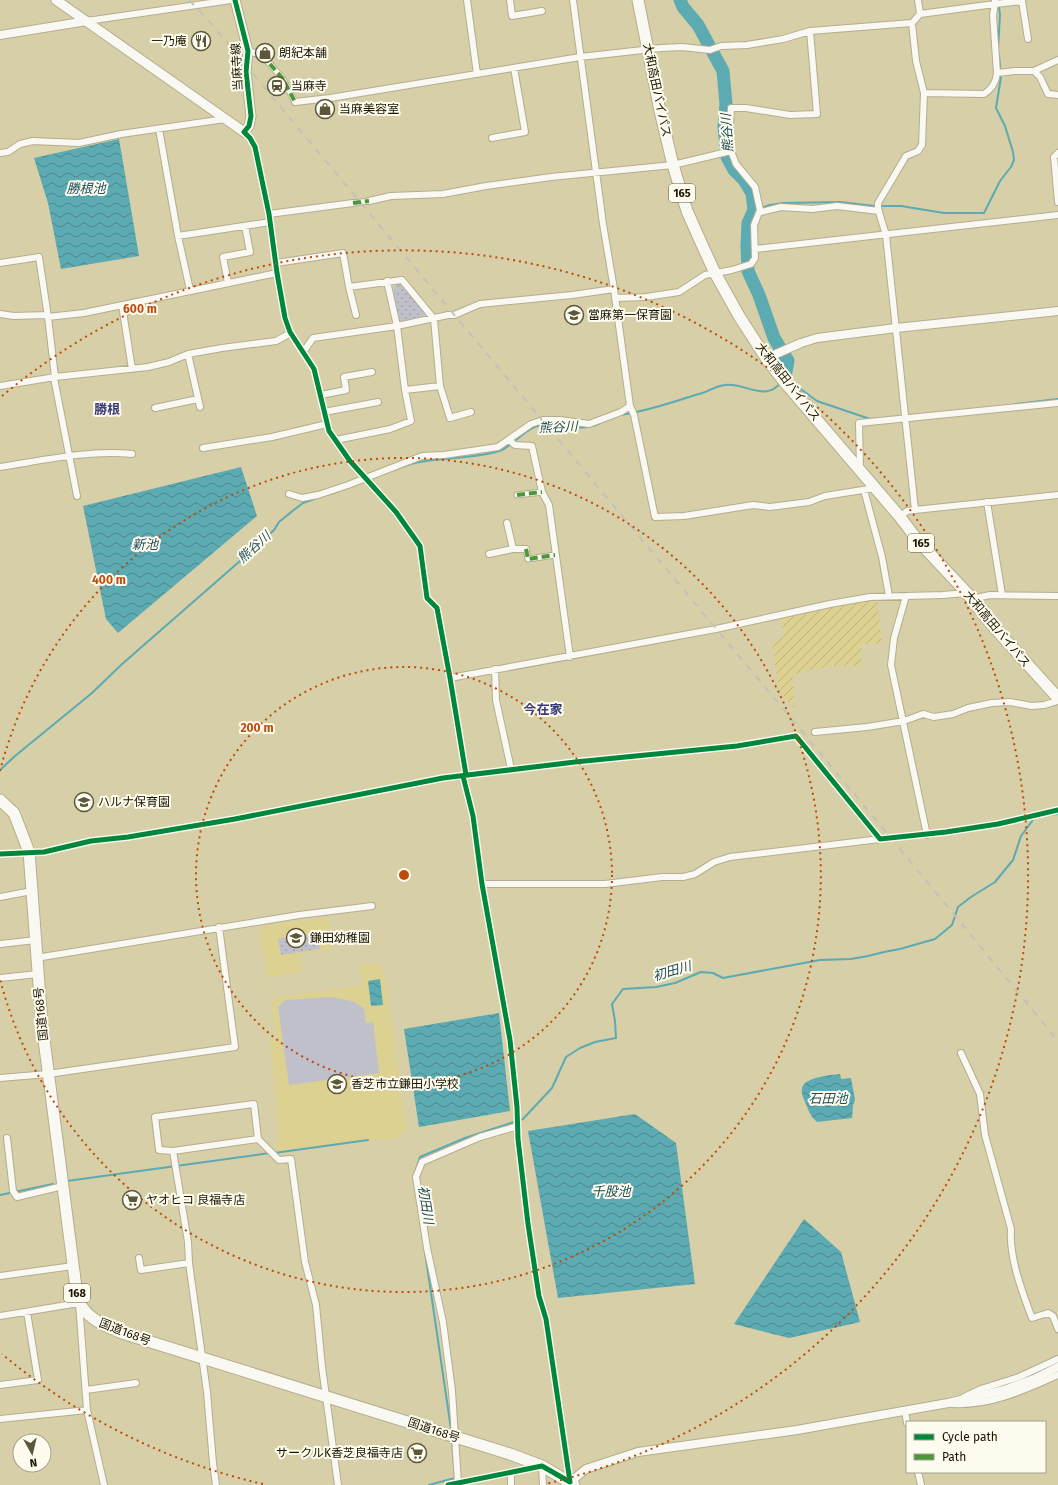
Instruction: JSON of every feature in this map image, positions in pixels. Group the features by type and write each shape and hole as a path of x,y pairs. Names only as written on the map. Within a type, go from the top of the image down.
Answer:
{"highway":[{"name":"大和高田バイパス","path":"638,0 660,111 673,165 687,211 715,273 739,316 773,361 787,385 860,470 870,489 900,517 919,542 969,596 992,626 1058,700"},
{"name":"国道168号","path":"0,800 14,813 29,852 36,958 48,1074 79,1303 89,1316 106,1326 202,1358 454,1436 542,1466 572,1483"}],"main road":[{"path":"56,0 244,132"},
{"name":"当麻寺線","path":"235,0 248,50 246,72 251,116 249,126 244,132"}],"street":[{"path":"0,35 231,0"},
{"path":"467,0 477,74"},
{"path":"510,0 512,16 542,11"},
{"path":"573,0 603,224 614,289 630,406 634,415 655,517 684,516 753,505 770,507 809,502 825,496 870,489 889,596"},
{"path":"918,0 920,14"},
{"path":"248,50 262,55 283,79 295,102 330,98 580,57 648,49 682,47 712,49 721,46 747,44 783,38 810,31 912,23 920,14 1022,0 1028,39"},
{"path":"924,93 984,94 991,90 1000,73 993,15 997,3"},
{"path":"912,23 916,62 924,93 922,145 918,151 906,156 878,208 886,235 915,510"},
{"path":"615,298 646,297 679,292 705,275 732,270 751,264 755,258 754,225 760,209 755,187 736,164 730,152 731,108 746,108 790,115 817,114 810,31"},
{"path":"1000,73 1034,72 1058,60"},
{"path":"492,138 524,132 514,68"},
{"path":"1034,72 1040,77 1048,94 1058,95"},
{"path":"0,152 8,152 20,144 33,141 79,143 121,134 226,119"},
{"path":"159,129 178,236 190,290"},
{"path":"244,132 256,148 269,214 285,318 290,332 304,351 314,369 329,431 350,461 396,512 420,546 427,598 437,608 473,816 482,884 510,1040 518,1122 518,1139 528,1224 539,1296 546,1319 572,1483"},
{"path":"269,214 369,201 391,196 443,194 513,182 673,165 730,152"},
{"path":"1058,153 1054,157 1058,202"},
{"path":"760,209 780,207 812,209 837,206 878,208"},
{"path":"755,249 1058,215"},
{"path":"178,236 270,222"},
{"path":"228,283 223,257 250,252 245,226"},
{"path":"276,263 343,254 356,315"},
{"path":"0,263 39,257 48,316 54,378 77,496"},
{"path":"0,314 14,316 48,316 84,313 277,273"},
{"path":"350,287 402,280 434,319 440,386 450,418 471,412"},
{"path":"336,440 390,429 411,421 405,390 397,326 387,281"},
{"path":"304,351 313,338 397,326 454,315 480,304 572,295 614,289"},
{"path":"122,305 132,369"},
{"path":"773,361 800,343 832,336 1058,311"},
{"path":"0,386 132,369 169,362 188,354 276,341 290,332"},
{"path":"188,354 200,407"},
{"path":"321,395 346,390 344,377 372,372"},
{"path":"405,390 440,386"},
{"path":"155,408 198,398"},
{"path":"324,412 378,402"},
{"path":"860,470 859,423 1058,403"},
{"path":"289,494 302,498 318,494 422,456 444,456 498,447 531,424 543,420 560,420 589,424 621,412 630,406"},
{"path":"203,448 272,437 327,424"},
{"path":"509,440 515,445 532,446 542,492 549,505 570,657"},
{"path":"0,467 69,456 114,453 132,454"},
{"path":"517,495 542,492"},
{"path":"900,517 907,511 1058,495"},
{"path":"987,502 1002,596"},
{"path":"507,523 513,549"},
{"path":"489,554 513,549 526,549 528,559 555,555"},
{"path":"450,678 716,629 830,604 870,597 942,595 1058,596"},
{"path":"906,596 894,638 891,665 927,834"},
{"path":"495,669 496,700 511,769"},
{"path":"815,732 867,727 904,721 923,714 934,717 953,714 968,708 992,703 1010,702 1032,706 1044,705 1058,700"},
{"path":"0,854 44,852 91,841 128,837 235,819 443,778 511,769 737,746 796,736 880,839"},
{"path":"482,884 605,884 662,878 683,878 695,874 714,862 730,857 927,834 998,824 1058,810"},
{"path":"0,897 32,891"},
{"path":"36,958 299,915 372,906"},
{"path":"0,1078 48,1074 235,1047 219,928"},
{"path":"0,944 36,940"},
{"path":"0,978 38,974"},
{"path":"961,1053 980,1094 985,1135 1011,1229 1010,1239 1025,1301 1032,1318 1048,1313 1053,1316 1058,1329"},
{"path":"258,1139 173,1151 159,1150 155,1117 254,1104 258,1139 279,1160 291,1159 305,1262 316,1305 322,1367 338,1485"},
{"path":"458,1483 452,1391 443,1322 427,1248 416,1177 422,1162 518,1122"},
{"path":"6,1138 14,1192 17,1197 63,1186"},
{"path":"173,1151 188,1242 189,1263 202,1358 216,1485"},
{"path":"139,1258 141,1270 189,1263"},
{"path":"0,1276 73,1266"},
{"path":"0,1316 79,1303 87,1410 104,1485"},
{"path":"0,1385 38,1380 27,1312"},
{"path":"948,1403 981,1389 1019,1378 1058,1359"},
{"path":"572,1483 586,1469 638,1452 797,1430 948,1403 1004,1390 1034,1379 1058,1367"},
{"path":"948,1403 968,1405 989,1402 1030,1387 1058,1374"},
{"path":"86,1390 136,1383"},
{"path":"0,1419 87,1410"},
{"path":"905,1411 907,1421"},
{"path":"448,1485 542,1466 543,1485"},
{"path":"511,1472 511,1485"},
{"path":"918,1473 921,1485"}],"shaded area":[{"path":"398,283 401,284 426,313 424,316 399,322 394,296 395,287"},
{"path":"877,598 882,643 861,644 861,667 839,665 804,671 792,675 795,710 779,690 772,644 784,636 781,616"},
{"name":"鎌田幼稚園","path":"328,917 333,950 300,954 302,972 267,977 259,926"},
{"path":"318,933 320,949 281,955 278,939"},
{"name":"香芝市立鎌田小学校","path":"380,963 385,978 407,1129 397,1139 366,1140 279,1151 277,1149 279,1136 270,1040 274,1040 276,1037 271,1006 275,997 363,986 359,965"},
{"path":"331,997 352,1001 364,1008 366,1023 373,1022 379,1073 289,1085 278,1007 285,1000"}],"water":[{"name":"勝根池","path":"119,139 139,256 61,269 48,203 34,158"},
{"name":"新池","path":"241,467 257,516 118,633 106,619 83,506"},
{"path":"380,979 383,1005 371,1006 368,981"},
{"path":"499,1013 510,1111 419,1127 404,1029"},
{"name":"石田池","path":"840,1074 841,1079 851,1078 855,1100 852,1118 817,1122 810,1114 803,1097 802,1089 807,1082 812,1079"},
{"name":"千股池","path":"635,1114 676,1143 695,1284 558,1298 528,1131"},
{"path":"804,1219 841,1252 860,1322 789,1338 734,1324"}],"waterway":[{"name":"熊谷川","path":"680,0 683,7 698,25 723,71 726,104 724,126 727,157 734,170 744,180 752,193 754,210 748,223 748,271 759,295 774,338 788,361 785,377"},
{"path":"998,0 1000,15 998,49"},
{"path":"754,210 770,205 784,203 840,202 875,206 901,206 944,213 984,213 1000,181 1011,167 1014,160 1005,126 996,108 1001,77 999,55"},
{"name":"熊谷川","path":"619,415 639,412 725,385 769,391 781,382"},
{"path":"791,382 817,401 870,419 882,418"},
{"path":"1015,404 1058,399"},
{"name":"熊谷川","path":"394,470 417,463 440,459 469,457 499,451 508,447 526,432 537,426 553,425 585,427 600,423"},
{"name":"熊谷川","path":"330,494 339,491"},
{"name":"熊谷川","path":"0,770 92,693 121,665 274,530 279,522 303,503 317,498"},
{"name":"初田川","path":"1047,815 1058,814"},
{"name":"初田川","path":"416,1169 420,1157 465,1138 523,1119 552,1088 566,1057 580,1048 595,1042 616,1038 612,1004 623,989 656,987 675,983 701,972 713,973 723,978 820,960 851,959 900,949 935,939 952,925 958,907 995,882 1013,860 1021,836 1035,817"},
{"path":"274,1153 368,1140"},
{"path":"67,1181 270,1153"},
{"name":"初田川","path":"414,1177 451,1429"},
{"path":"0,1195 53,1184"},
{"name":"初田川","path":"429,1485 455,1478 452,1440"}],"railway":[{"path":"189,0 208,20 891,838 1058,1041"}],"marked path":[{"path":"262,55 283,79 295,102"},
{"path":"353,203 369,201"},
{"path":"517,495 542,492"},
{"path":"526,549 528,559 555,555"}],"cycle path":[{"path":"235,0 248,51 246,72 251,116 249,126 244,132 250,138 255,147 269,214 285,318 290,332 314,369 329,431 350,461 396,512 420,546 427,598 437,608 466,775"},
{"path":"0,854 44,852 91,841 128,837 235,819 443,778 575,762 737,746 796,736 880,839 946,832 998,824 1058,810"},
{"path":"463,776 473,816 482,884 510,1040 517,1107 518,1139 528,1224 539,1296 546,1319 570,1482"},
{"path":"448,1485 542,1466 570,1482"}],"place":[{"name":"一乃庵","path":"201,41"},
{"name":"朗紀本舗","path":"265,53"},
{"name":"当麻寺","path":"277,86"},
{"name":"当麻美容室","path":"325,109"},
{"name":"當麻第一保育園","path":"574,315"},
{"name":"ハルナ保育園","path":"84,802"},
{"name":"鎌田幼稚園","path":"296,938"},
{"name":"香芝市立鎌田小学校","path":"337,1084"},
{"name":"ヤオヒコ 良福寺店","path":"132,1200"},
{"name":"サークルK香芝良福寺店","path":"417,1453"}],"district":[{"name":"勝根","path":"107,409"},
{"name":"今在家","path":"543,709"}]}
